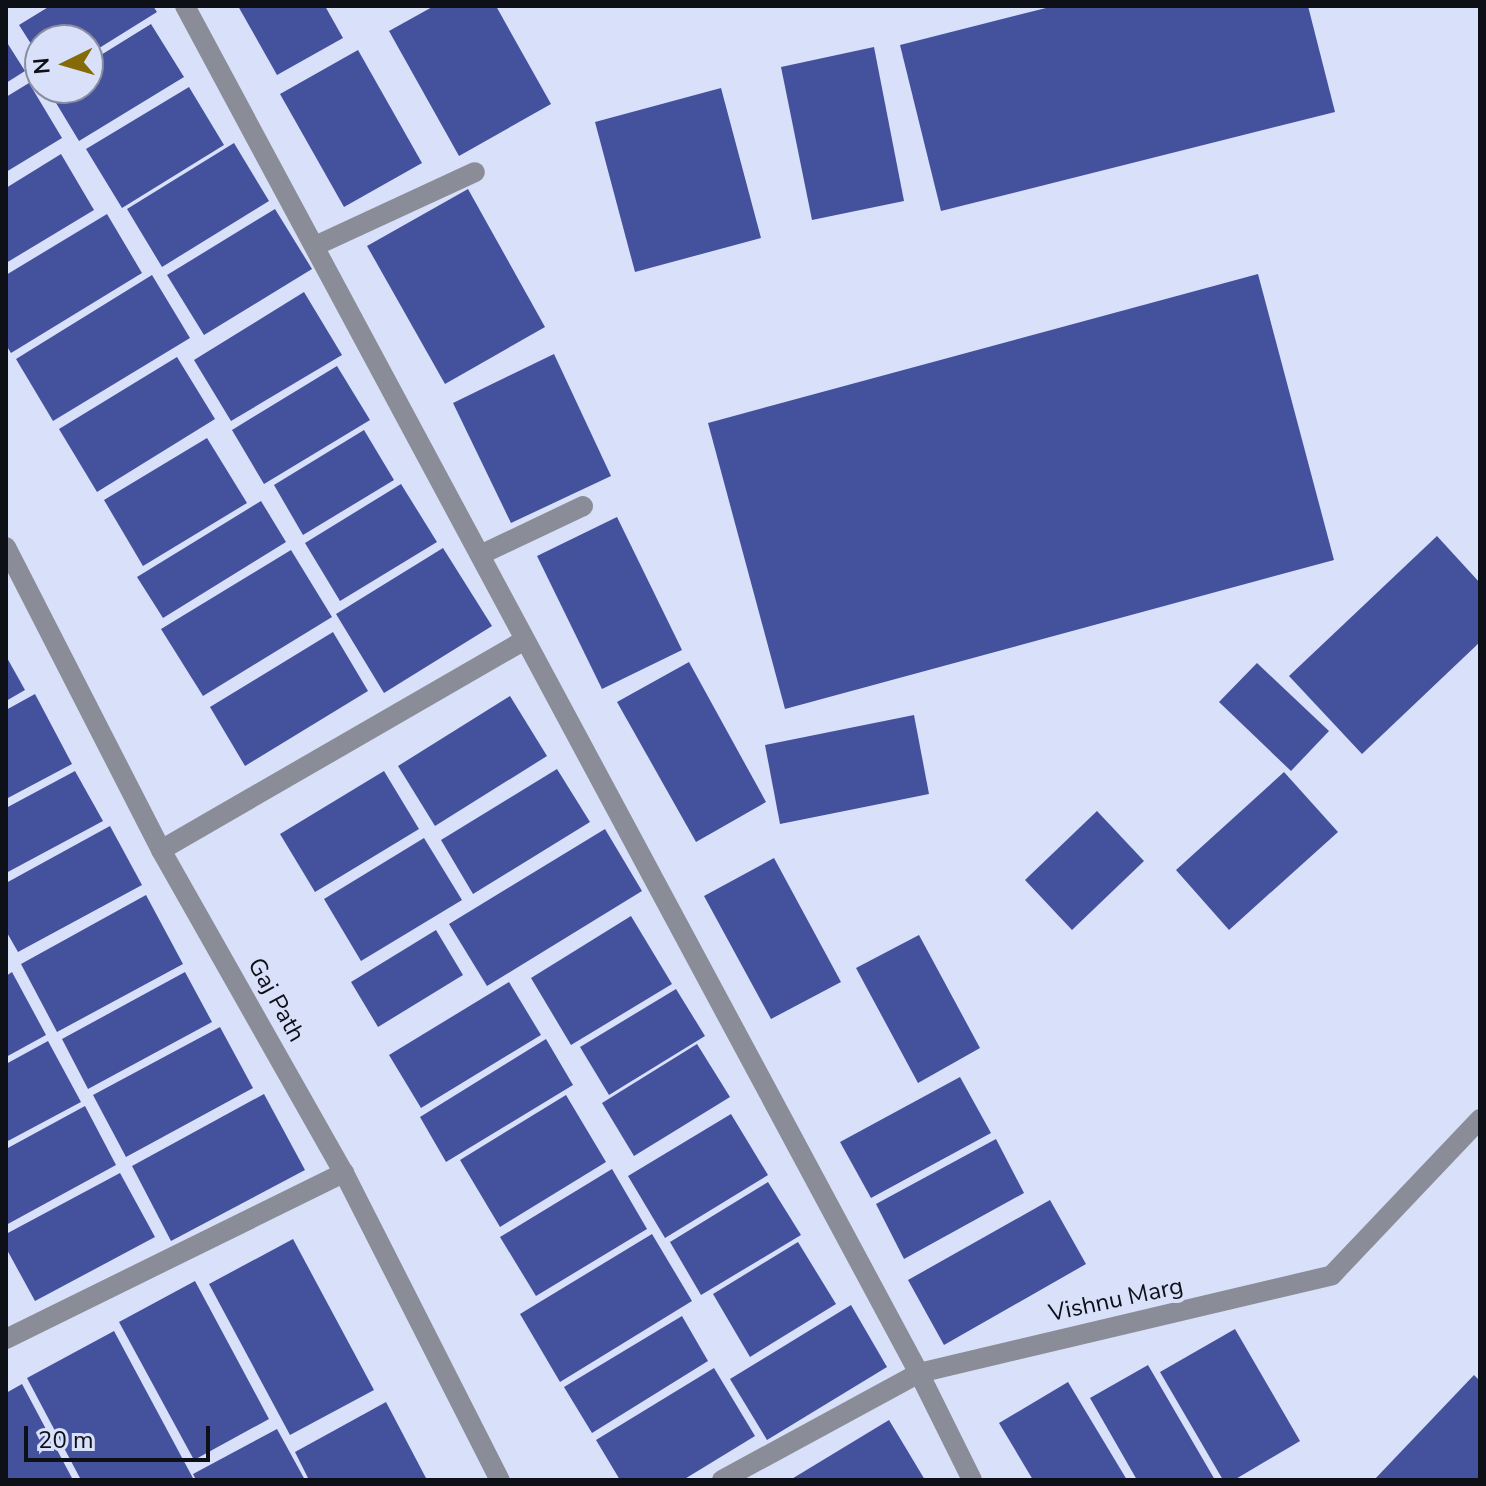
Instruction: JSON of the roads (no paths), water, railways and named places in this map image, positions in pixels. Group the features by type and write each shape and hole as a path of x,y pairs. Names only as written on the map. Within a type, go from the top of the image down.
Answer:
{"street":[{"path":"185,6 919,1373 972,1480"},
{"path":"315,246 475,172"},
{"path":"480,555 583,506"},
{"name":"Gaj Path","path":"6,547 161,850 344,1173 500,1480"},
{"path":"161,850 525,640"},
{"name":"Vishnu Marg","path":"722,1480 919,1373 1332,1275 1480,1119"},
{"path":"6,1339 344,1173"}]}
